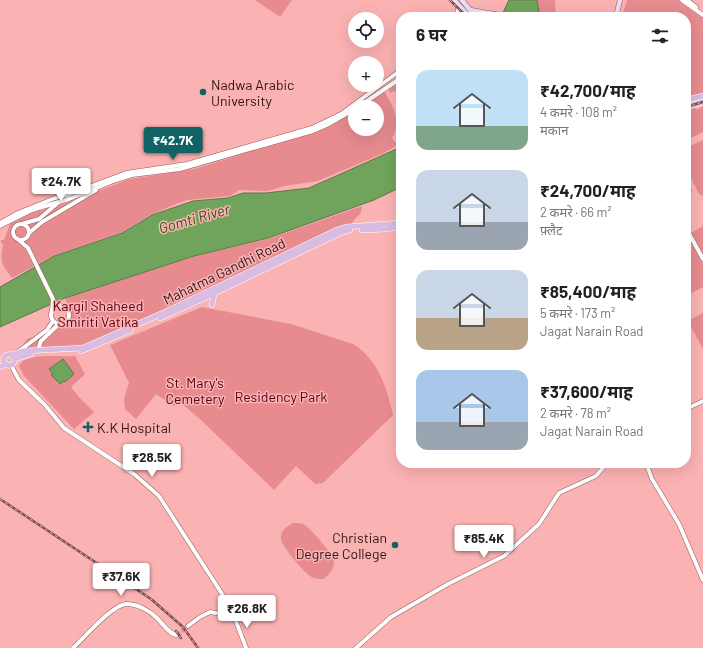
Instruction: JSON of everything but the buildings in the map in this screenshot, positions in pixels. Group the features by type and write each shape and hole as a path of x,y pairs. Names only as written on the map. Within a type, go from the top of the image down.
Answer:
{"main road":[{"path":"454,0 466,12"},
{"path":"462,0 467,12"},
{"path":"617,12 620,0"},
{"path":"691,99 703,96"},
{"path":"691,106 703,102"},
{"name":"Mahatma Gandhi Road","path":"0,367 7,360 43,350 83,348 170,310 337,230 346,227 396,223"},
{"name":"Mahatma Gandhi Road","path":"7,360 35,353 77,352 85,350 214,293 346,231 376,230 396,227"},
{"path":"212,305 214,293"}],"street":[{"path":"682,0 703,15"},
{"path":"687,0 703,12"},
{"path":"457,12 459,6"},
{"path":"0,223 18,213 126,173 187,164 312,128 341,114 396,74"},
{"path":"368,100 396,81"},
{"path":"0,226 32,210 132,175 196,165 253,146 313,131 348,113"},
{"path":"19,240 24,240 42,222 105,184"},
{"path":"56,304 52,311 51,317 53,321 59,324 66,323 69,316 67,309 56,304 28,249 14,235 14,230 17,226 39,219 49,213 64,195"},
{"path":"22,224 27,226 29,234 28,249"},
{"path":"691,237 703,259"},
{"path":"52,311 56,304"},
{"path":"53,321 47,330 7,360 22,382 73,435 134,474 159,496 212,576 234,616 246,648"},
{"path":"43,350 39,348 41,341 59,324"},
{"path":"691,407 703,401"},
{"path":"356,648 391,618 448,584 504,556 539,524 560,493 596,476 603,468"},
{"path":"648,468 652,479 680,524 703,580"},
{"path":"74,648 113,610 124,604 140,606 155,616 173,634 177,635"},
{"path":"188,626 210,612 234,616"}],"green space":[{"path":"255,0 292,0 280,17"},
{"path":"537,0 555,0 556,12 539,12"},
{"path":"627,0 677,0 703,18 703,93 691,97 691,12 623,12"},
{"path":"396,84 396,92 394,91 390,93 389,89"},
{"path":"384,91 395,114 396,126 392,138 396,146 384,153 318,181 284,186 268,191 239,190 230,196 187,200 150,215 122,232 54,255 12,278 2,262 3,244 1,243 1,240 4,240 10,224 32,213 64,204 130,179 194,169 324,129 348,116 348,136 384,136 384,100 372,100"},
{"path":"703,106 703,132 691,138 691,108 695,108 697,110"},
{"path":"703,140 703,196 699,194 691,178 691,146"},
{"name":"Kargil Shaheed Smiriti Vatika","path":"362,206 361,213 353,221 352,225 82,347 21,349 27,339 71,324 71,312 65,298 195,256 268,239"},
{"path":"703,226 703,254 691,233"},
{"path":"691,243 703,264 703,287 691,293"},
{"name":"Residency Park","path":"202,307 291,324 353,344 362,350 375,366 388,395 393,415 323,483 315,484 296,466 274,490 201,420 180,402 174,406 156,394 136,419 125,409 124,398 129,383 110,345"},
{"path":"703,313 703,349 691,327 691,319"},
{"path":"75,356 85,374 71,387 94,412 74,429 24,376 19,366 22,362 35,357"},
{"path":"293,523 305,525 322,542 333,558 334,565 329,574 323,579 315,578 307,574 282,543 281,536 283,531 286,527"}],"water":[{"path":"509,0 537,0 539,12 503,12"},
{"name":"Gomti River","path":"396,149 396,189 374,200 268,238 194,256 65,298 0,327 0,287 54,256 122,233 152,215 193,201 228,198 243,193 266,193 309,188"},
{"path":"63,359 74,374 65,382 64,381 60,384 51,375 53,374 49,369"}],"tunnel":[{"path":"177,635 188,626"}],"railway":[{"path":"450,0 462,12"},
{"path":"691,106 703,102"},
{"path":"0,499 151,599 183,627 198,648"},
{"path":"176,631 181,638"}],"place":[{"name":"Nadwa Arabic University","path":"203,92"},
{"name":"K.K Hospital","path":"88,427"},
{"name":"Christian Degree College","path":"395,545"}],"park label":[{"name":"St. Mary's Cemetery","path":"195,390"}]}
